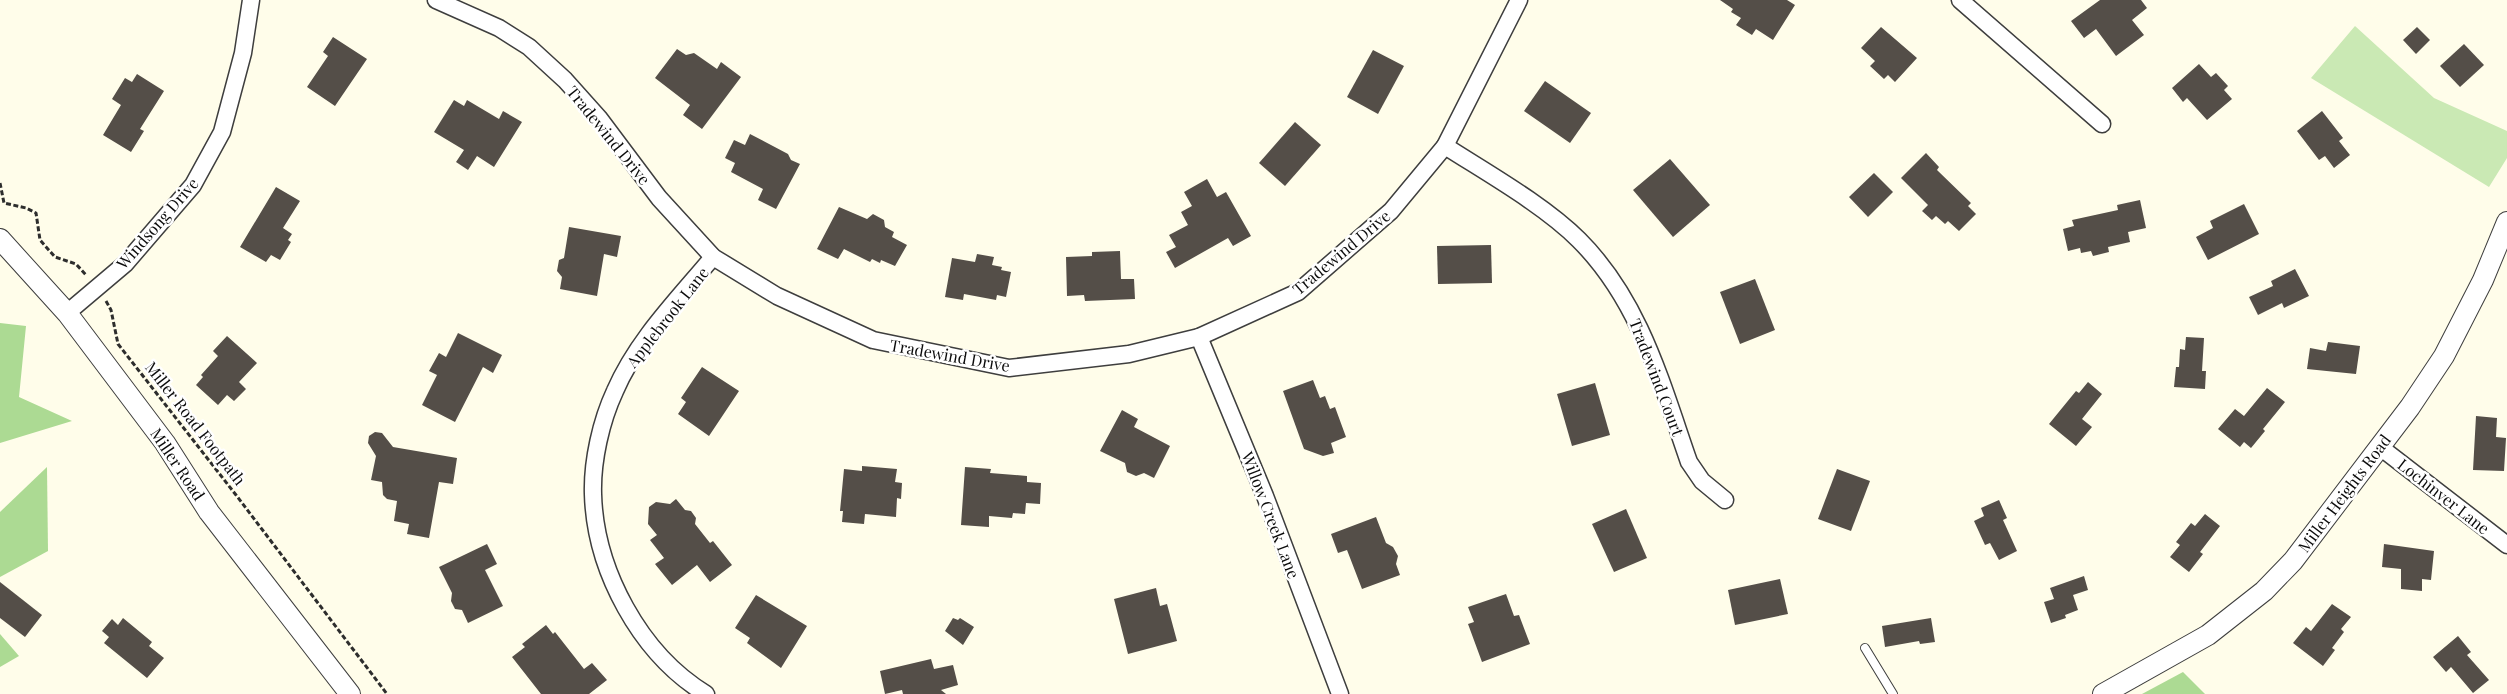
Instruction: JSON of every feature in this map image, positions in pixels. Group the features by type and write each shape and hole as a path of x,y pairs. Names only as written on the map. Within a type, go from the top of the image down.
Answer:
{"street":[{"name":"Windsong Drive","path":"67,312 125,264 194,186 222,132 243,53 251,0"},
{"name":"Tradewind Drive","path":"436,0 499,28 529,47 565,80 599,118 659,198 713,257 777,296 873,340 1009,368 1129,354 1199,337 1298,292 1391,211 1445,146 1518,0"},
{"path":"1960,0 2102,124"},
{"name":"Tradewind Court","path":"1445,146 1536,206 1578,238 1603,267 1635,315 1688,462 1702,481 1724,500"},
{"name":"Miller Heights Road","path":"2103,694 2208,635 2264,591 2293,561 2380,447 2434,370 2465,319 2507,222"},
{"name":"Miller Road","path":"0,239 67,312 165,443 209,512 350,694"},
{"name":"Applebrook Lane","path":"706,694 689,684 661,656 626,608 608,571 597,534 592,493 600,437 615,390 630,362 654,328 713,257"},
{"name":"Willow Creek Lane","path":"1199,337 1265,496 1340,694"},
{"name":"Lochinver Lane","path":"2380,447 2507,545"}],"lane":[{"path":"1865,648 1893,694"}],"path":[{"name":"Miller Road Footpath","path":"0,183 4,203 26,208 36,213 40,240 55,257 76,264 96,288 111,310 118,344 236,495 387,694"}],"green space":[{"path":"2355,26 2434,98 2507,131 2507,158 2489,187 2311,78"},
{"path":"0,323 26,326 19,397 72,421 0,443"},
{"path":"47,467 48,551 0,577 0,512"},
{"path":"0,634 19,656 0,667"},
{"path":"2183,672 2205,694 2142,694"}],"building":[{"path":"1720,0 1787,0 1795,5 1773,40 1756,29 1752,35 1736,25 1741,18 1731,12 1733,9"},
{"path":"2100,0 2141,0 2147,8 2132,20 2144,35 2116,56 2096,29 2084,38 2071,21"},
{"path":"1881,27 1917,58 1895,82 1888,75 1884,79 1870,66 1875,61 1861,48"},
{"path":"2417,27 2430,40 2416,54 2403,40"},
{"path":"333,37 367,59 335,106 307,87 328,56 323,52"},
{"path":"2464,44 2484,65 2460,87 2440,66"},
{"path":"677,49 686,55 694,53 717,69 721,62 741,77 702,129 683,115 690,105 655,78"},
{"path":"1373,50 1404,66 1378,114 1347,97"},
{"path":"2199,64 2211,77 2216,73 2228,86 2224,90 2232,99 2207,120 2187,98 2183,102 2172,88"},
{"path":"137,74 164,91 140,129 144,131 131,152 103,135 121,105 112,99 125,78 132,82"},
{"path":"1545,81 1591,113 1570,143 1524,111"},
{"path":"454,100 464,106 467,100 499,119 503,111 522,122 494,167 477,156 468,170 456,162 464,150 434,132"},
{"path":"2322,111 2343,138 2339,141 2350,155 2334,168 2325,156 2319,160 2297,131"},
{"path":"1295,122 1321,145 1285,186 1259,163"},
{"path":"750,134 788,154 791,160 800,164 776,209 758,200 763,189 731,172 735,163 725,158 734,140 745,145"},
{"path":"1926,153 1939,167 1937,170 1971,203 1968,206 1976,214 1959,231 1948,221 1945,224 1936,216 1932,220 1922,211 1928,205 1901,178"},
{"path":"1670,159 1710,205 1673,237 1633,190"},
{"path":"1874,173 1893,192 1868,217 1849,197"},
{"path":"1207,179 1217,197 1226,192 1251,236 1233,246 1228,238 1175,268 1166,252 1176,247 1169,235 1188,225 1181,212 1192,206 1184,192"},
{"path":"276,187 300,201 283,228 292,234 288,240 291,242 280,260 271,255 266,262 240,247"},
{"path":"2140,200 2146,228 2128,232 2130,242 2108,247 2109,252 2093,256 2091,251 2081,253 2080,248 2068,251 2063,229 2074,226 2072,220 2118,210 2117,205"},
{"path":"2244,204 2259,234 2208,260 2196,237 2213,228 2210,221"},
{"path":"839,207 867,219 873,214 884,220 885,227 894,232 892,237 907,245 895,266 881,260 880,263 872,259 870,262 844,249 838,259 817,249"},
{"path":"569,227 621,236 617,257 604,254 597,296 560,289 562,277 557,271 559,260 564,258"},
{"path":"1491,245 1492,283 1438,284 1437,246"},
{"path":"1120,251 1121,279 1134,279 1135,299 1085,301 1084,295 1067,296 1066,257 1092,256 1092,252"},
{"path":"977,254 994,257 992,265 1002,267 1001,270 1011,272 1006,297 997,295 996,300 964,294 963,300 945,297 952,258 975,262"},
{"path":"2295,269 2309,296 2284,308 2282,303 2258,315 2249,297 2273,286 2271,281"},
{"path":"1755,279 1775,330 1740,344 1720,292"},
{"path":"458,333 502,355 493,373 483,367 455,422 422,405 437,375 429,371 439,353 446,357"},
{"path":"227,336 257,363 239,382 246,389 234,401 227,395 218,405 196,385 203,377 201,375 218,356 213,351"},
{"path":"2186,337 2204,338 2202,371 2206,371 2205,389 2174,387 2176,367 2179,367 2180,349 2185,350"},
{"path":"2328,342 2360,346 2356,374 2307,369 2310,348 2326,351"},
{"path":"702,367 739,391 709,436 678,414 686,402 681,398"},
{"path":"1313,380 1320,398 1325,396 1330,409 1335,407 1346,437 1331,443 1334,453 1323,456 1304,449 1283,391"},
{"path":"2088,382 2102,394 2082,419 2092,427 2076,446 2049,424 2076,391 2079,393"},
{"path":"1595,383 1610,435 1572,446 1557,394"},
{"path":"2267,388 2285,402 2263,429 2265,431 2251,448 2244,442 2240,447 2218,429 2235,409 2244,416"},
{"path":"1122,410 1138,419 1134,427 1170,446 1154,478 1144,473 1136,476 1127,472 1125,463 1100,451"},
{"path":"2476,416 2497,418 2496,437 2506,438 2504,471 2473,470"},
{"path":"375,432 382,433 393,447 457,458 453,484 439,482 429,538 407,534 409,524 394,521 397,501 387,499 383,495 382,482 371,480 376,456 368,443 369,436"},
{"path":"862,466 897,469 895,482 902,483 901,499 897,498 896,517 865,514 864,524 842,522 843,511 840,511 844,469 862,471"},
{"path":"965,467 991,469 990,473 1027,476 1027,482 1041,483 1040,504 1026,503 1025,514 1013,513 1012,518 989,516 989,527 961,525"},
{"path":"1837,469 1870,481 1851,531 1818,519"},
{"path":"676,499 685,510 691,511 696,518 695,524 710,543 713,541 732,565 710,582 697,565 672,585 655,564 664,558 650,540 657,535 648,524 649,507 656,502 670,504"},
{"path":"1999,500 2007,518 2003,520 2017,551 1999,560 1990,543 1985,545 1974,521 1984,516 1981,508"},
{"path":"1626,509 1647,558 1614,572 1592,524"},
{"path":"2205,514 2220,526 2200,552 2203,554 2189,572 2170,557 2180,545 2176,542 2191,523 2195,526"},
{"path":"1376,517 1386,543 1393,547 1398,556 1396,564 1400,575 1362,589 1347,550 1338,553 1331,534"},
{"path":"487,544 497,564 485,570 503,606 468,623 462,610 455,609 451,601 452,593 439,567"},
{"path":"2384,544 2434,551 2431,580 2422,579 2422,591 2401,589 2401,569 2382,567"},
{"path":"2084,576 2088,590 2073,595 2078,610 2065,615 2066,618 2051,623 2044,602 2054,599 2050,588"},
{"path":"1780,579 1788,614 1735,625 1728,590"},
{"path":"0,582 42,615 25,637 0,618"},
{"path":"1156,588 1160,606 1167,604 1177,641 1128,654 1114,599"},
{"path":"1506,594 1514,616 1519,615 1530,644 1482,662 1468,624 1474,622 1468,607"},
{"path":"756,595 807,626 781,668 747,643 750,638 735,628"},
{"path":"2332,604 2351,617 2341,629 2344,632 2332,648 2335,650 2323,666 2293,643 2306,627 2311,631"},
{"path":"123,618 152,642 149,646 164,658 147,678 104,643 109,637 102,631 112,619 118,625"},
{"path":"953,618 958,620 960,618 974,627 963,645 945,631"},
{"path":"1931,618 1935,642 1920,644 1919,641 1885,647 1882,626"},
{"path":"546,625 553,634 555,632 584,669 592,663 607,680 589,694 541,694 512,657 525,647 522,644"},
{"path":"2458,636 2471,652 2467,655 2489,680 2473,693 2451,667 2446,672 2433,657"},
{"path":"931,659 934,669 953,665 958,685 941,690 946,694 903,694 902,690 885,694 880,671"}]}
